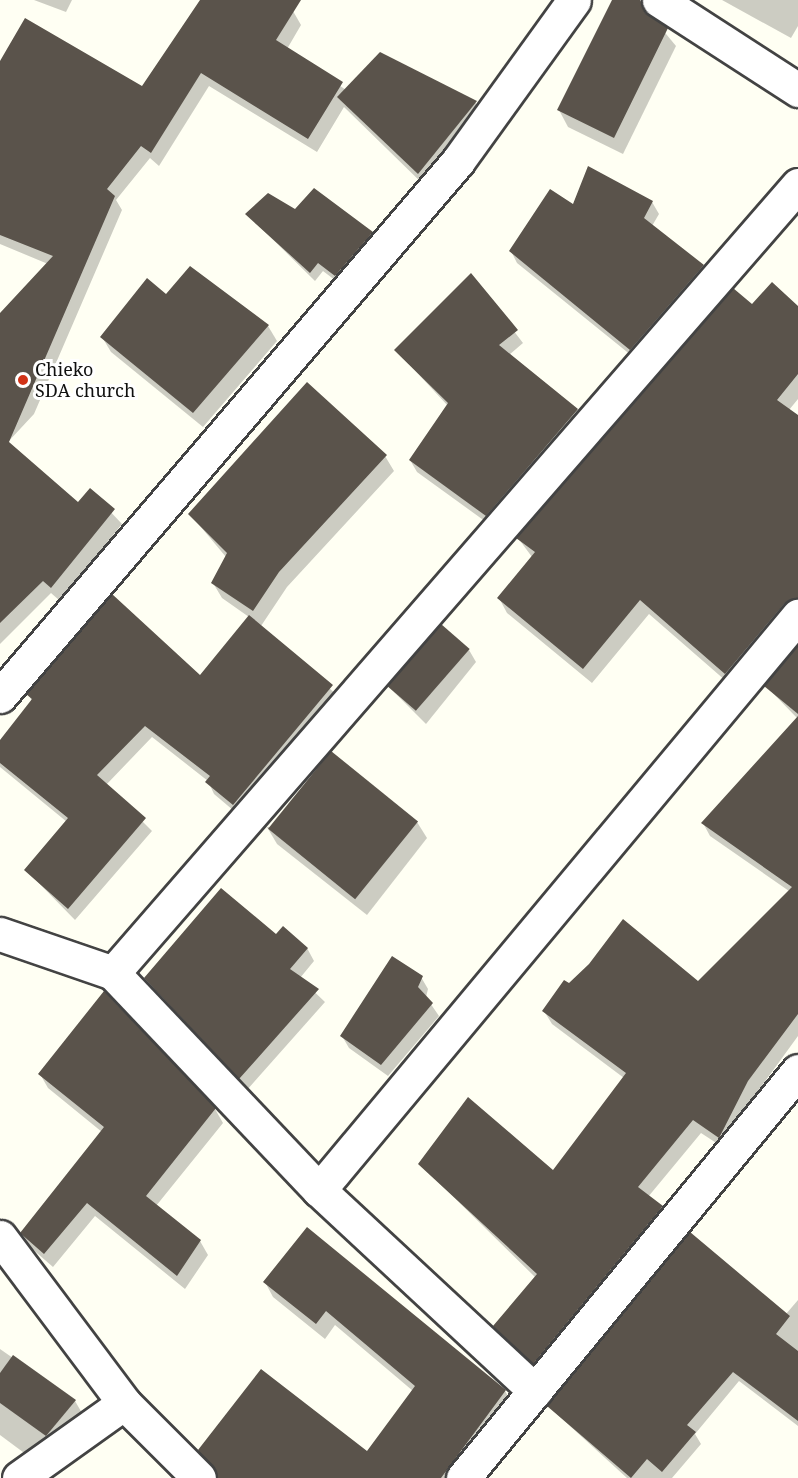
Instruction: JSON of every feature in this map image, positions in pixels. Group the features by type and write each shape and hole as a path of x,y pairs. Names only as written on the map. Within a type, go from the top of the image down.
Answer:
{"street":[{"path":"0,696 458,161 574,0"},
{"path":"659,0 798,90"},
{"path":"113,973 798,185"},
{"path":"319,1190 798,616"},
{"path":"0,934 113,973 319,1190 535,1391"},
{"path":"463,1478 795,1080"},
{"path":"0,1237 124,1403 199,1478"},
{"path":"19,1478 124,1403"}],"building":[{"path":"200,0 301,0 276,40 343,82 308,139 201,73 151,153 141,146 107,189 115,196 9,442 78,502 90,488 115,509 51,588 43,581 0,623 0,313 53,256 0,235 0,61 25,18 142,86"},
{"path":"612,0 640,0 648,15 668,28 614,138 557,110"},
{"path":"380,52 477,101 418,174 337,97"},
{"path":"588,166 653,201 644,218 704,265 630,350 509,251 550,189 573,204"},
{"path":"314,188 373,232 335,276 318,263 310,273 245,214 268,193 295,209"},
{"path":"190,266 269,325 193,413 100,337 147,278 166,294"},
{"path":"471,273 518,330 499,345 578,409 486,516 409,460 448,403 394,350"},
{"path":"772,282 798,306 798,374 777,400 798,415 798,598 784,604 725,674 640,600 583,669 497,598 535,552 516,538 733,288 752,304"},
{"path":"307,382 387,455 279,572 253,611 211,583 227,553 188,514"},
{"path":"112,594 200,675 249,615 333,685 233,805 205,782 210,776 145,726 97,775 146,818 68,909 24,870 68,818 0,763 0,740 32,699 26,694"},
{"path":"441,624 470,649 416,711 387,686"},
{"path":"798,645 798,714 764,686"},
{"path":"798,716 798,1014 748,1081 719,1138 693,1120 638,1187 663,1206 533,1364 493,1326 537,1274 418,1164 468,1097 553,1170 626,1073 542,1011 564,980 569,983 589,964 623,919 698,981 792,887 701,823"},
{"path":"331,751 418,821 355,899 268,829"},
{"path":"221,888 276,934 283,926 308,948 290,969 319,989 239,1079 144,978"},
{"path":"392,956 423,976 418,987 433,1003 381,1065 340,1036"},
{"path":"104,991 216,1108 146,1196 201,1240 177,1276 87,1203 44,1254 20,1233 104,1127 38,1074"},
{"path":"307,1227 506,1390 441,1478 217,1478 198,1450 261,1369 367,1451 415,1386 326,1311 316,1324 263,1282"},
{"path":"690,1232 790,1316 776,1334 798,1351 798,1421 733,1372 687,1425 696,1432 662,1472 647,1459 631,1478 547,1406"},
{"path":"13,1355 76,1400 46,1436 0,1403 0,1373"}],"place":[{"name":"Chieko SDA church","path":"23,380"}]}
